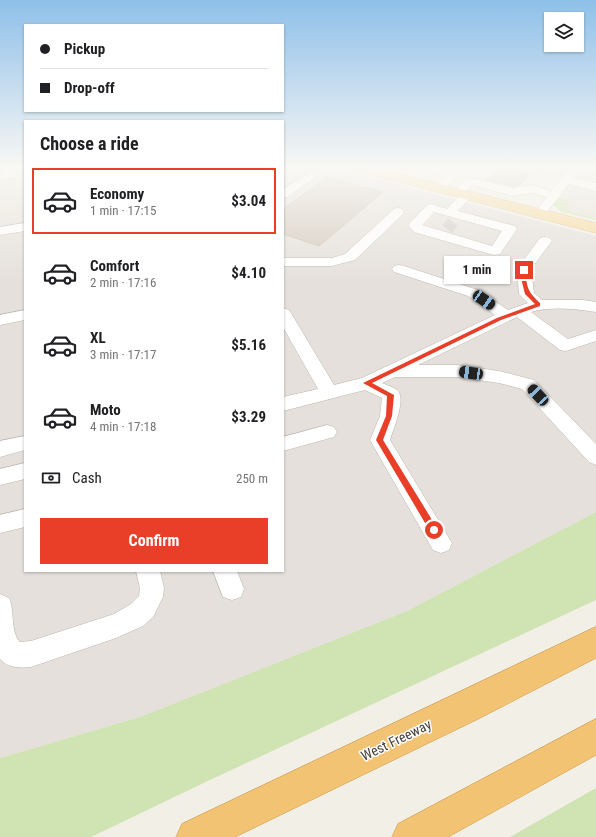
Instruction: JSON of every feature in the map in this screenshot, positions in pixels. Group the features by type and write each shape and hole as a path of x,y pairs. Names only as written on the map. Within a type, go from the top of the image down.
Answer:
{"highway":[{"name":"West Freeway","path":"195,837 466,707 596,642"},
{"path":"411,837 596,736"}],"main road":[{"path":"517,206 596,228"}],"street":[{"path":"450,218 456,206"},
{"path":"540,213 545,206"},
{"path":"431,208 450,218 510,229 495,251 419,229 414,225 431,208"},
{"path":"284,262 332,262 350,256 398,212"},
{"path":"0,231 24,227"},
{"path":"538,304 527,294 524,270 545,241"},
{"path":"399,269 473,293 513,314 566,346 596,335"},
{"path":"284,404 366,383 513,314 538,304 583,305 596,307"},
{"path":"0,320 24,315"},
{"path":"284,315 329,392"},
{"path":"390,371 457,371 499,377 528,384 596,457"},
{"path":"366,383 391,395 389,416 380,440 442,543"},
{"path":"284,444 327,432"},
{"path":"0,449 24,443"},
{"path":"0,477 24,471"},
{"path":"0,524 24,518"},
{"path":"0,606 0,634 3,644 10,652 18,655 31,654 129,621 140,613 147,604 152,591 148,572"}],"shaded area":[{"path":"0,206 24,206 24,215 0,219"},
{"path":"284,206 481,206 596,236 596,512 407,611 140,717 0,758 0,219 24,215 24,572 284,572"},
{"path":"568,206 596,206 596,218 572,212 567,208"}],"green space":[{"path":"554,206 568,206 567,208 572,212 596,218 596,220 562,212"},
{"path":"596,512 596,600 91,837 0,837 0,758 140,717 407,611"},
{"path":"596,788 596,837 510,837"}],"building":[{"path":"287,206 366,206 319,246 284,234 284,208"}],"tunnel":[{"path":"447,229 453,222"}],"route":[{"path":"434,530 380,440 389,416 391,395 366,383 499,319 538,304 527,294 524,270"}]}
